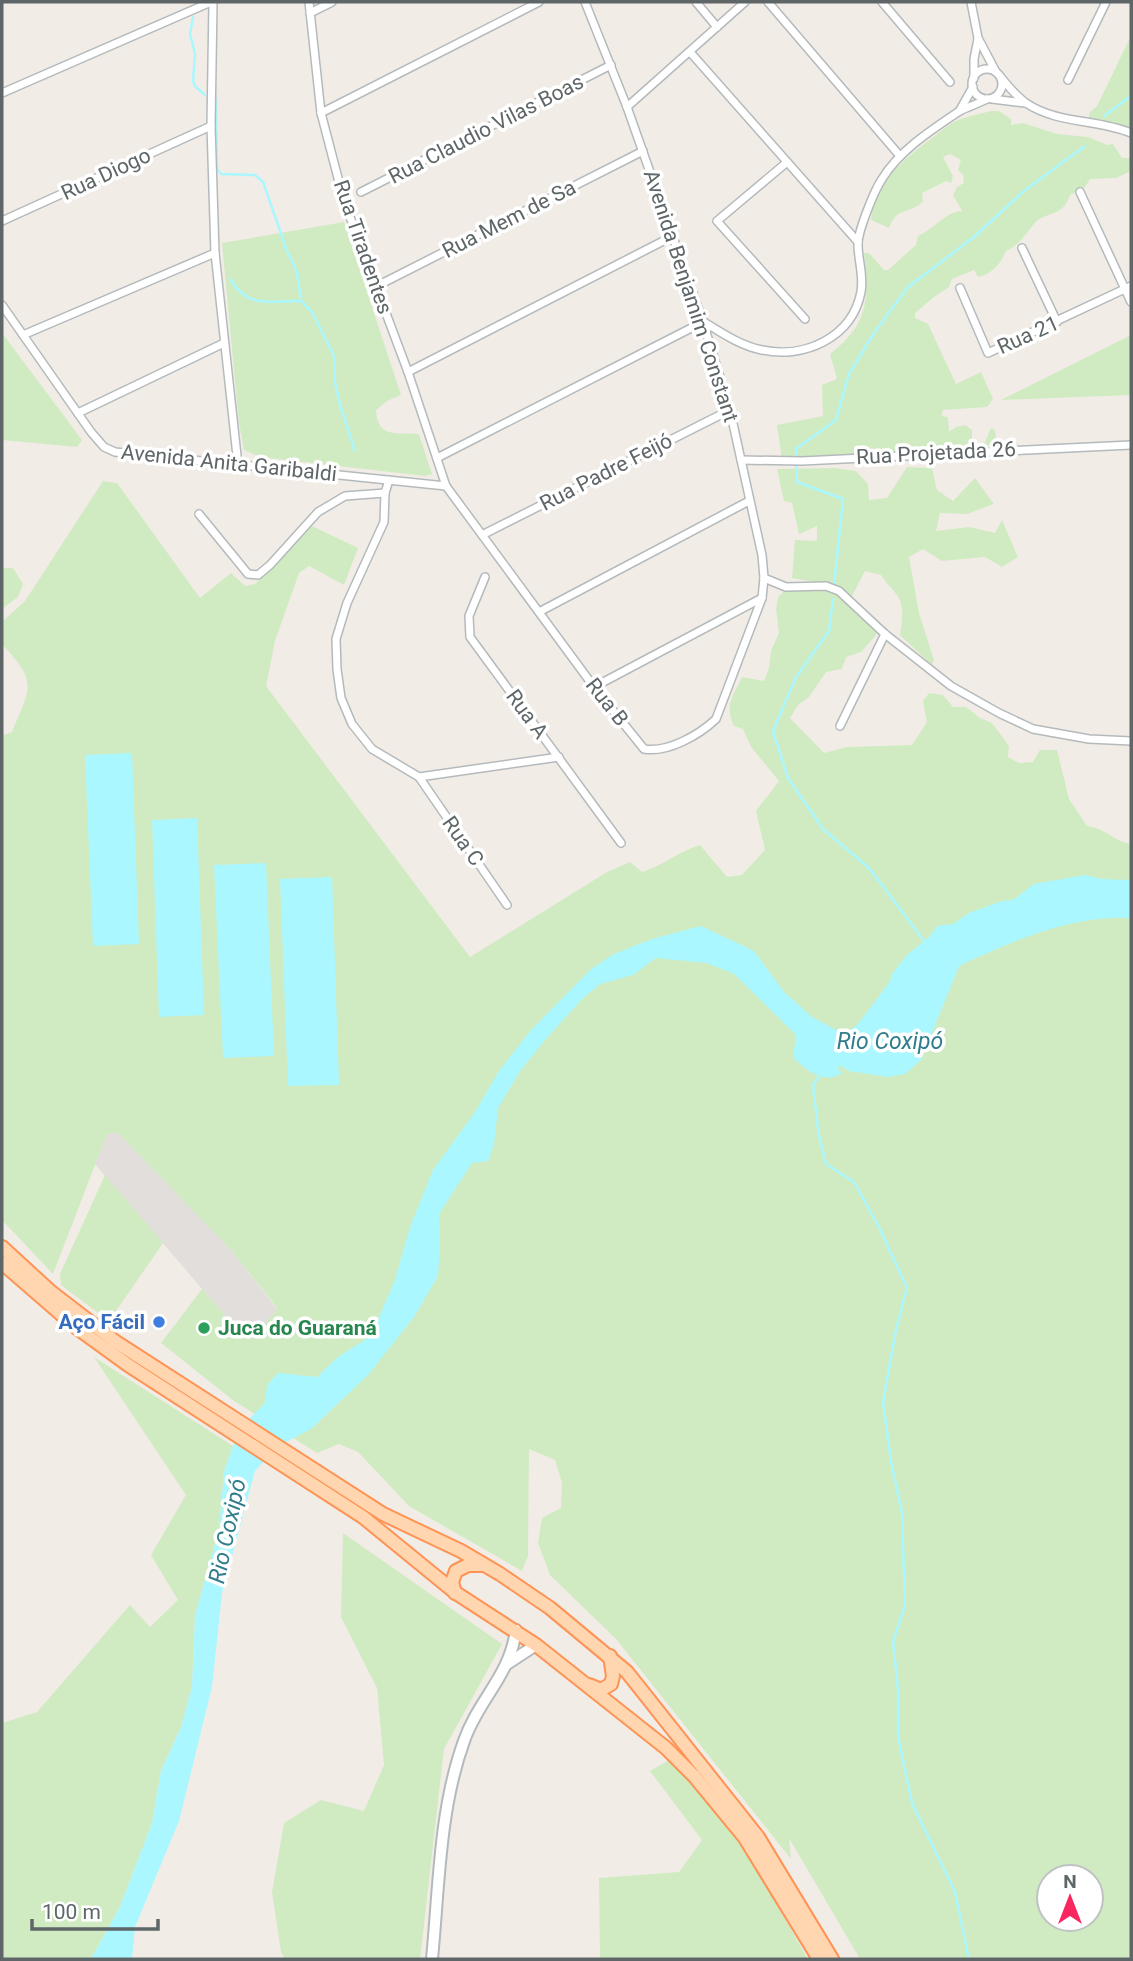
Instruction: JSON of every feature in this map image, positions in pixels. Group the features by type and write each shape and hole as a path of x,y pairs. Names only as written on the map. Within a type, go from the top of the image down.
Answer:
{"main road":[{"path":"2,1247 85,1320 220,1410 312,1476 456,1593 516,1630 676,1757 746,1838 819,1959"},
{"path":"2,1263 77,1328 218,1424 383,1514 486,1565 550,1608 610,1656 627,1672 750,1826 832,1959"},
{"path":"456,1593 452,1582 456,1571 468,1565 486,1565"},
{"path":"583,1682 601,1690 611,1684 613,1676 610,1656"}],"street":[{"path":"2,93 212,2 211,126 215,253 238,465"},
{"name":"Rua Tiradentes","path":"309,2 321,113 344,201 408,372 446,486"},
{"path":"310,13 332,2"},
{"path":"321,113 539,2"},
{"name":"Avenida Benjamim Constant","path":"585,2 643,151 703,322 730,410 762,555 762,598"},
{"path":"696,2 718,27"},
{"path":"627,107 746,2"},
{"path":"768,2 900,156"},
{"path":"882,2 950,82"},
{"path":"437,458 703,322 742,344 760,350 791,352 824,344 840,330 854,311 860,296 863,279 858,242 882,179 900,156 960,110 989,99 1001,89 997,74 978,38 971,2"},
{"path":"1069,80 1106,2"},
{"path":"960,110 973,87 978,38"},
{"path":"690,52 858,242"},
{"name":"Rua Claudio Vilas Boas","path":"361,192 611,65"},
{"path":"974,78 981,71 991,70 1027,103"},
{"path":"973,87 978,96 1027,103 1059,116 1116,127 1131,133"},
{"name":"Rua Diogo","path":"2,221 211,126"},
{"name":"Rua Mem de Sa","path":"375,287 643,151"},
{"path":"786,163 718,221 806,319"},
{"path":"1080,192 1128,288 1131,302"},
{"path":"408,372 673,236"},
{"path":"1021,248 1057,322"},
{"path":"23,335 215,253"},
{"name":"Rua 21","path":"960,288 988,353 1128,288"},
{"name":"Avenida Anita Garibaldi","path":"2,305 104,447 115,452 446,486"},
{"path":"78,413 224,343"},
{"name":"Rua Padre Feijó","path":"482,535 730,410"},
{"name":"Rua Projetada 26","path":"741,460 802,461 1131,445"},
{"path":"389,480 385,493 384,522 347,603 336,639 341,698 352,724 372,749 419,778 559,757"},
{"name":"Rua B","path":"446,486 594,687 644,749 653,751 669,747 707,727 720,711 762,598"},
{"path":"199,514 248,574 258,575 318,512 345,496 385,493"},
{"path":"539,612 749,501"},
{"name":"Rua A","path":"485,577 469,616 470,637 621,843"},
{"path":"764,578 786,587 826,586 839,591 885,634 951,686 1032,729 1089,739 1131,741"},
{"path":"594,687 762,598"},
{"path":"840,726 885,634"},
{"name":"Rua C","path":"419,778 508,905"},
{"path":"432,1959 444,1836 459,1757 472,1720 508,1664 516,1630"},
{"path":"508,1664 536,1645"}],"shaded area":[{"path":"117,1131 231,1250 278,1310 254,1337 245,1339 95,1164 107,1134"}],"green space":[{"path":"1131,36 1131,130 1114,123 1089,121 1089,113 1097,106"},
{"path":"991,111 999,111 1011,119 1011,125 1023,123 1057,134 1088,137 1107,145 1113,144 1122,158 1131,158 1131,171 1116,178 1090,179 1085,187 1070,195 1059,211 1035,223 1019,242 1006,251 992,271 978,277 974,270 952,279 949,287 915,313 915,318 928,324 956,384 981,372 993,399 987,407 943,410 942,416 948,417 949,432 965,425 972,430 972,438 977,444 984,444 991,428 995,430 995,450 782,460 777,425 823,416 822,385 837,379 830,354 852,332 864,310 864,253 869,253 884,270 888,270 916,245 918,236 950,214 962,211 953,195 957,187 964,183 963,175 958,170 961,160 950,154 943,157 953,176 951,183 946,181 922,193 923,202 896,216 889,228 871,220 873,207 884,183 901,163 948,125"},
{"path":"344,222 401,395 376,410 377,419 380,426 390,432 419,434 432,474 425,476 260,457 244,450 239,423 222,243"},
{"path":"2,333 82,440 77,447 2,440"},
{"path":"1131,335 1131,395 1001,400"},
{"path":"907,467 932,468 937,490 953,501 975,478 994,504 967,514 940,513 936,531 969,527 995,533 1002,520 1018,557 1002,567 985,557 942,561 923,549 909,557 919,613 934,660 932,665 900,635 901,603 881,575 865,571 851,598 830,587 837,595 849,601 877,634 861,652 846,657 842,669 826,672 790,718 824,753 847,747 912,745 927,722 923,701 929,693 943,695 953,707 966,707 992,723 1009,746 1008,757 1019,763 1033,762 1040,750 1057,750 1069,799 1087,826 1131,844 1131,1959 860,1959 789,1838 791,1859 616,1639 550,1575 538,1543 542,1518 561,1508 562,1483 555,1460 529,1449 528,1556 522,1571 409,1506 358,1452 339,1444 317,1453 234,1401 161,1343 202,1289 246,1339 254,1336 278,1309 231,1250 117,1132 107,1134 53,1274 2,1220 2,736 12,732 24,704 28,685 21,668 2,644 2,622 25,601 103,481 117,483 200,598 231,573 245,586 255,584 312,526 358,548 344,585 309,566 299,573 275,641 266,686 470,957 607,872 630,862 642,872 700,845 727,877 742,875 765,850 756,811 779,781 751,747 743,729 734,726 730,712 731,701 742,677 764,681 771,651 779,633 776,609 778,597 786,589 819,583 792,578 795,540 817,541 817,526 799,534 792,503 784,501 777,469 835,468 856,471 868,484 869,500 887,498"},
{"path":"2,568 13,568 23,584 18,597 2,609"},
{"path":"105,1175 163,1243 109,1321 61,1285 60,1274"},
{"path":"94,1357 233,1446 224,1472 219,1530 195,1616 192,1687 181,1727 161,1771 152,1823 120,1907 91,1959 2,1959 2,1723 37,1712 130,1605 150,1627 178,1600 151,1555 186,1495"},
{"path":"343,1533 502,1644 444,1749 420,1959 285,1959 281,1952 272,1892 284,1823 321,1800 364,1811 384,1765 377,1688 341,1617"},
{"path":"669,1760 733,1829 808,1959 600,1959 599,1878 679,1872 702,1840 650,1771"}],"water":[{"path":"132,753 139,944 93,946 85,755"},
{"path":"197,818 204,1015 159,1017 152,820"},
{"path":"266,863 274,1056 223,1058 214,865"},
{"name":"Rio Coxipó","path":"1085,875 1101,879 1131,880 1131,918 1109,918 1064,925 1021,939 959,966 921,1060 905,1074 888,1077 849,1071 839,1065 838,1069 842,1073 836,1076 822,1077 809,1071 793,1057 796,1035 734,974 707,963 656,958 633,975 600,984 583,998 520,1071 498,1108 494,1144 488,1161 472,1163 439,1214 438,1276 414,1317 368,1375 311,1429 278,1446 255,1471 222,1593 212,1687 179,1821 135,1927 132,1959 91,1959 120,1907 152,1823 161,1771 181,1727 192,1687 195,1616 219,1530 224,1472 233,1446 245,1423 265,1403 267,1385 278,1373 317,1377 338,1357 371,1336 395,1280 410,1227 433,1170 475,1112 499,1071 531,1030 591,969 614,954 652,939 701,926 754,951 784,992 812,1017 840,1032 847,1031 856,1026 907,955 930,936 937,926 953,924 969,913 1002,901 1013,900 1034,884"},
{"path":"332,877 339,1085 288,1086 280,879"}],"waterway":[{"path":"193,17 190,34 195,54 193,81 205,95"},
{"path":"1104,116 1131,96"},
{"path":"216,99 217,169 221,174 255,175 263,182 297,272 301,301 312,312 334,356 335,383 355,451"},
{"path":"834,586 843,499 797,482 796,449 836,420 849,374 874,333 908,287 974,237 1024,191 1085,146"},
{"path":"230,279 237,289 252,299 269,302 301,301"},
{"path":"833,599 829,631 796,677 773,731 788,778 823,829 869,868 924,941"},
{"path":"820,1074 813,1086 819,1136 826,1164 854,1182 879,1227 907,1288 896,1330 883,1402 902,1513 905,1605 893,1642 898,1688 898,1736 912,1803 955,1892 969,1959"}],"place":[{"name":"Aço Fácil","path":"159,1322"},
{"name":"Juca do Guaraná","path":"204,1328"}]}
